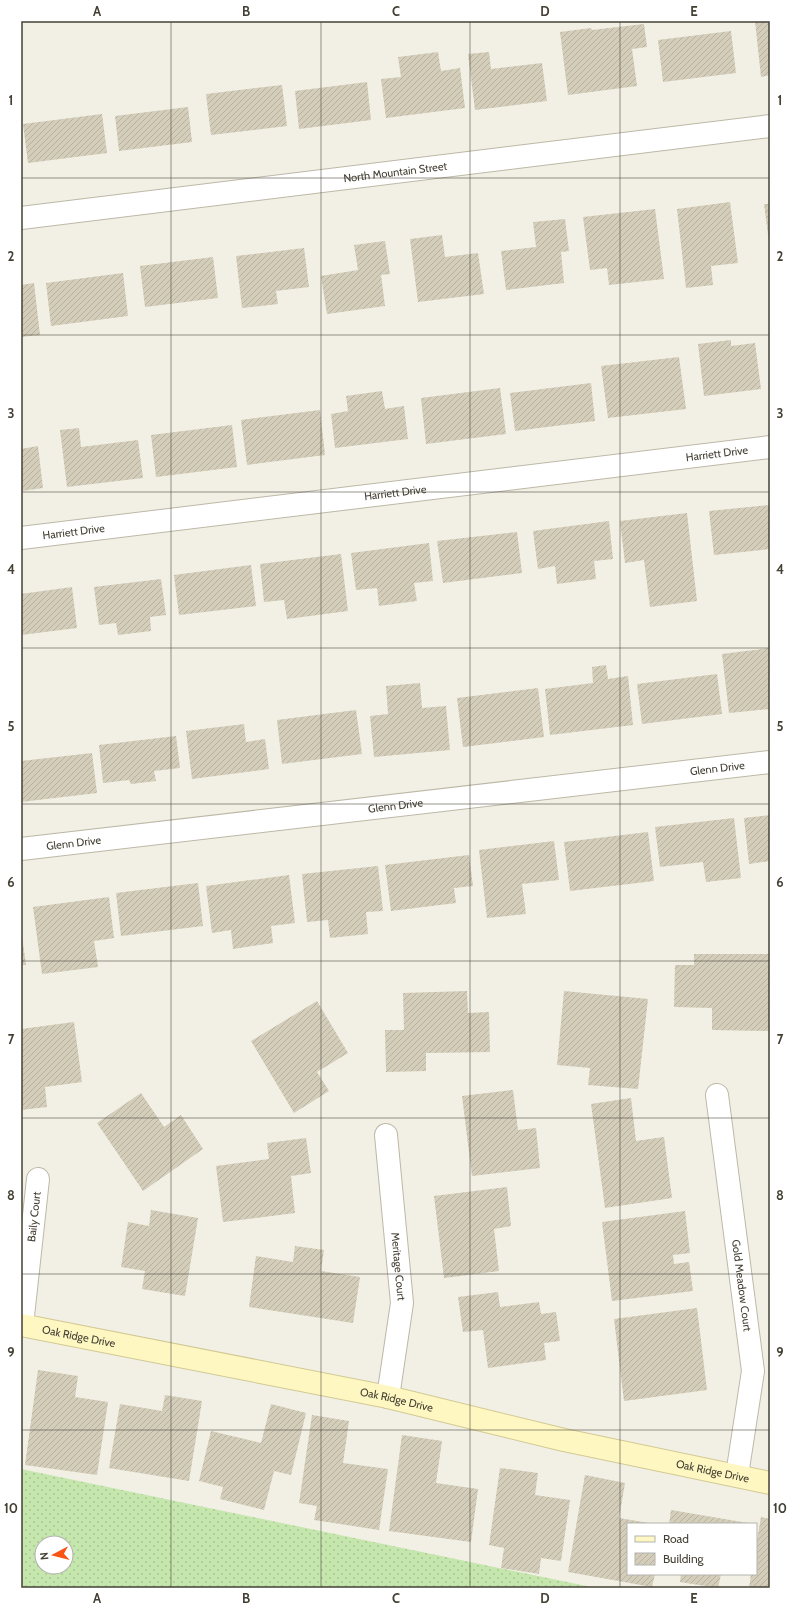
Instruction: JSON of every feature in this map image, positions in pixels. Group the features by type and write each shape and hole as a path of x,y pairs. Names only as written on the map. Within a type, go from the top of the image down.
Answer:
{"street":[{"name":"North Mountain Street","path":"21,218 770,126"},
{"name":"Harriett Drive","path":"21,538 770,447"},
{"name":"Glenn Drive","path":"21,849 770,762"},
{"name":"Gold Meadow Court","path":"717,1095 753,1371 737,1475"},
{"name":"Meritage Court","path":"386,1135 402,1303 388,1397"},
{"name":"Baily Court","path":"22,1325 38,1179"},
{"name":"Oak Ridge Drive","path":"22,1325 388,1397 564,1440 770,1483"}],"green space":[{"path":"21,1469 596,1588 21,1588"}],"building":[{"path":"755,21 770,21 770,75 761,77"},
{"path":"644,24 647,47 632,49 637,86 568,95 560,32"},
{"path":"731,31 736,73 663,82 658,40"},
{"path":"438,52 441,71 460,68 465,108 386,118 381,79 401,77 398,57"},
{"path":"489,52 491,69 542,63 547,101 475,110 468,54"},
{"path":"367,82 371,120 299,129 295,91"},
{"path":"282,85 287,126 211,135 206,94"},
{"path":"188,107 192,142 119,151 115,116"},
{"path":"102,114 107,153 28,163 23,124"},
{"path":"730,202 738,263 711,266 713,285 686,288 677,209"},
{"path":"764,204 770,204 770,242 769,242"},
{"path":"655,209 664,279 609,285 607,268 590,270 583,217"},
{"path":"565,219 569,251 561,252 564,283 506,290 501,251 536,247 533,222"},
{"path":"442,235 445,257 478,253 484,294 418,302 410,239"},
{"path":"385,241 390,274 381,275 385,306 327,314 321,276 358,270 354,245"},
{"path":"304,248 309,287 276,291 278,304 242,308 236,256"},
{"path":"213,257 218,298 145,307 140,266"},
{"path":"123,273 128,316 51,326 46,283"},
{"path":"34,283 40,335 21,337 21,285"},
{"path":"731,340 731,346 755,343 761,389 704,396 698,344"},
{"path":"679,357 686,409 608,418 601,366"},
{"path":"591,383 595,421 515,431 510,393"},
{"path":"500,388 506,434 426,444 421,398"},
{"path":"382,391 385,409 404,406 408,439 335,448 331,414 348,411 346,396"},
{"path":"320,410 325,455 247,465 241,420"},
{"path":"232,425 237,467 156,477 151,435"},
{"path":"79,428 81,447 138,440 143,478 67,487 60,430"},
{"path":"38,446 43,488 21,491 21,449"},
{"path":"770,505 770,549 714,555 709,511"},
{"path":"687,513 697,601 650,607 644,560 625,563 620,521"},
{"path":"609,521 613,559 594,561 596,579 557,584 555,566 538,569 533,531"},
{"path":"517,532 522,573 443,583 437,541"},
{"path":"429,543 433,581 414,583 417,601 379,606 377,588 356,590 351,553"},
{"path":"341,554 348,611 287,619 284,600 264,602 260,564"},
{"path":"251,565 256,606 179,615 174,575"},
{"path":"161,579 166,615 150,617 151,631 118,635 116,623 99,625 94,587"},
{"path":"72,587 77,628 21,635 21,594"},
{"path":"770,648 770,709 729,713 722,654"},
{"path":"606,665 608,679 628,676 633,725 550,735 545,689 593,683 592,667"},
{"path":"717,674 722,714 642,724 637,684"},
{"path":"420,683 422,708 446,706 450,750 374,757 370,716 388,714 386,686"},
{"path":"538,688 544,737 463,747 457,698"},
{"path":"356,710 362,754 282,764 277,720"},
{"path":"244,724 246,742 265,739 269,769 192,779 186,731"},
{"path":"176,736 180,768 154,771 156,781 131,784 129,780 103,783 99,745"},
{"path":"92,753 97,793 21,802 21,761"},
{"path":"770,815 770,861 749,864 744,818"},
{"path":"734,818 741,878 706,882 703,862 660,867 655,827"},
{"path":"648,832 654,881 570,891 564,842"},
{"path":"554,841 559,880 522,884 526,914 487,918 479,850"},
{"path":"469,855 473,886 454,888 456,903 391,911 385,865"},
{"path":"378,866 383,911 366,912 368,934 330,938 328,920 307,922 302,874"},
{"path":"289,875 295,923 271,926 273,943 233,949 231,930 212,933 206,886"},
{"path":"198,883 203,926 121,936 116,893"},
{"path":"109,897 114,938 94,941 98,967 42,974 33,907"},
{"path":"21,929 26,965 21,965"},
{"path":"694,954 770,954 770,1031 712,1030 712,1008 674,1007 675,965 694,965"},
{"path":"467,991 468,1013 489,1012 490,1052 426,1053 426,1071 386,1072 385,1030 404,1030 403,993"},
{"path":"564,991 648,999 638,1089 588,1085 590,1068 557,1065"},
{"path":"317,1001 348,1053 317,1072 329,1091 294,1113 251,1041"},
{"path":"74,1022 82,1082 45,1087 47,1107 21,1110 21,1029"},
{"path":"513,1090 518,1130 536,1128 540,1168 472,1176 462,1096"},
{"path":"141,1093 164,1127 181,1115 203,1149 143,1191 97,1123"},
{"path":"631,1098 636,1141 664,1137 672,1198 605,1208 591,1104"},
{"path":"306,1138 311,1173 291,1176 295,1213 223,1222 216,1166 269,1159 267,1143"},
{"path":"507,1187 511,1226 494,1229 499,1271 444,1278 434,1196"},
{"path":"151,1210 198,1218 185,1296 142,1289 145,1271 121,1267 128,1222 149,1226"},
{"path":"685,1211 690,1253 673,1255 674,1264 689,1262 693,1291 612,1301 602,1222"},
{"path":"295,1246 324,1250 321,1271 360,1277 353,1323 249,1307 256,1256 293,1262"},
{"path":"498,1292 500,1307 539,1302 541,1314 556,1312 560,1341 544,1343 546,1360 488,1368 483,1330 463,1332 458,1297"},
{"path":"697,1308 707,1390 624,1401 614,1319"},
{"path":"38,1370 78,1376 75,1397 108,1402 97,1475 25,1465"},
{"path":"165,1395 202,1401 189,1481 109,1468 120,1404 162,1411"},
{"path":"271,1404 306,1413 291,1475 274,1471 264,1510 220,1499 223,1487 199,1481 211,1431 261,1443"},
{"path":"312,1415 349,1421 343,1463 388,1469 379,1530 314,1520 317,1506 299,1503"},
{"path":"402,1435 442,1441 436,1483 478,1489 471,1542 389,1531"},
{"path":"500,1468 538,1473 535,1495 570,1500 561,1561 541,1558 539,1574 501,1568 504,1548 489,1545"},
{"path":"585,1475 625,1483 619,1518 649,1523 627,1523 627,1575 655,1575 652,1587 568,1572"},
{"path":"671,1510 748,1523 669,1523"},
{"path":"761,1517 770,1519 770,1588 749,1588 751,1575 757,1575 757,1540"},
{"path":"681,1575 721,1575 718,1588 680,1582"}]}
